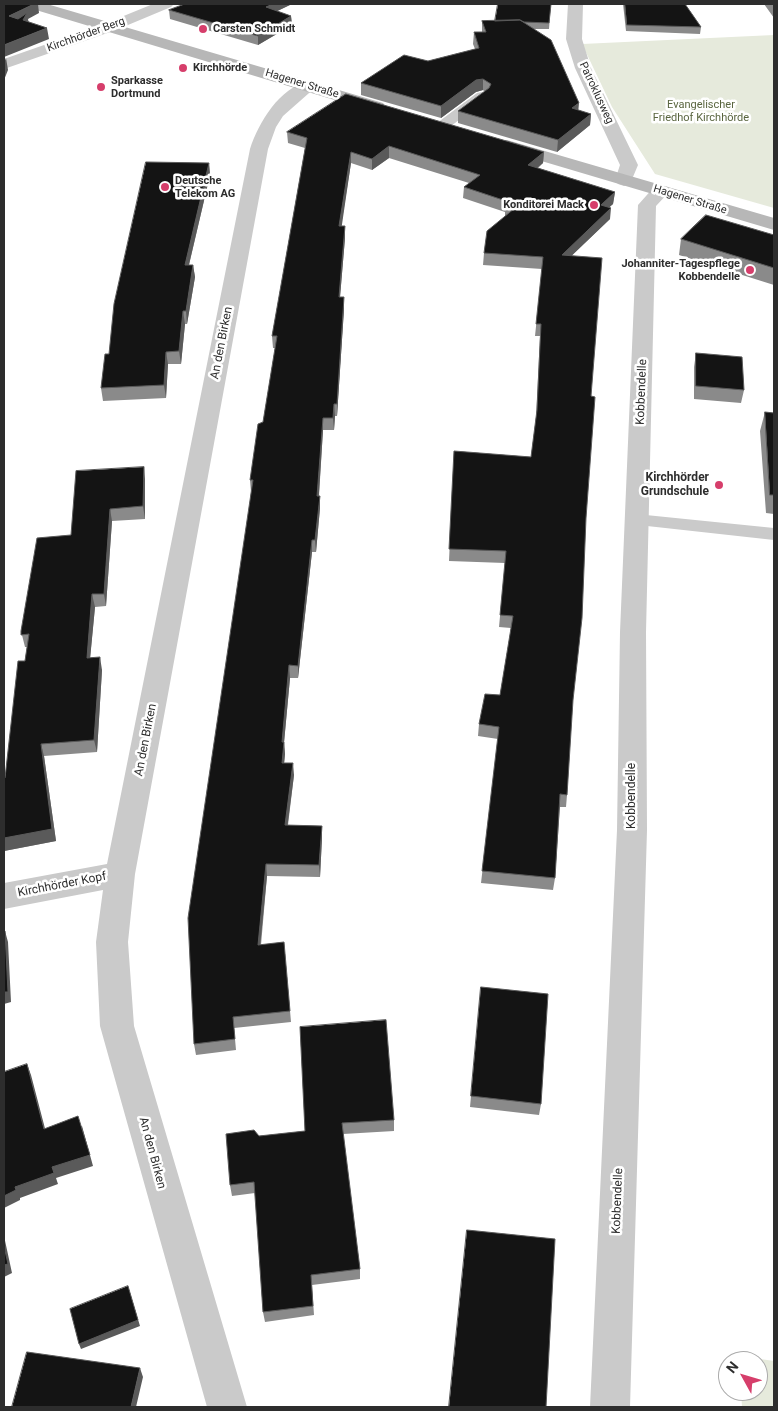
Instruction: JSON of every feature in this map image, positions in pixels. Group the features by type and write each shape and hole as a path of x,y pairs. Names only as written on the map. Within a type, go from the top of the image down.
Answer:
{"main road":[{"name":"Hagener Straße","path":"31,4 394,112"},
{"path":"423,120 460,131"},
{"name":"Hagener Straße","path":"487,140 774,224"}],"street":[{"name":"Kirchhörder Berg","path":"4,64 110,27 166,4"},
{"name":"Patroklusweg","path":"575,4 574,39 583,68 629,165 624,180"},
{"name":"An den Birken","path":"227,1407 162,1190 117,1026 112,942 120,874 259,149 268,124 282,104 309,86"},
{"name":"Kobbendelle","path":"610,1407 632,830 633,632 647,206 661,191"},
{"name":"Kirchhörder Kopf","path":"4,896 120,874"}],"lane":[{"path":"442,126 482,96"},
{"path":"636,520 774,534"}],"green space":[{"name":"Evangelischer Friedhof Kirchhörde","path":"774,35 774,208 655,174 612,107 582,44"},
{"path":"768,1360 774,1361 774,1407 742,1407 742,1401 768,1401"}],"building":[{"path":"4,4 34,4 9,16 18,19 27,13 23,20 47,28 4,45"},
{"path":"185,4 273,4 266,7 291,16 258,36 169,10"},
{"path":"498,4 551,4 549,23 524,22 520,20 495,21"},
{"path":"625,4 685,4 701,27 627,25"},
{"path":"520,20 551,40 579,103 572,108 591,114 558,140 458,111 489,88 491,84 483,79 476,80 441,106 361,83 404,55 428,61 479,48 474,32 486,32 482,21"},
{"path":"346,94 544,152 528,165 615,192 601,205 611,208 562,255 602,258 591,396 595,397 586,518 582,618 573,700 567,795 560,794 555,878 482,871 499,727 479,724 485,694 500,695 513,616 500,615 506,551 449,549 454,451 531,457 537,410 541,324 536,324 543,257 484,253 487,231 515,208 505,204 509,202 464,187 480,175 389,146 372,159 351,152 339,226 345,226 339,297 344,297 337,404 334,404 333,418 323,418 317,496 320,496 315,540 312,540 298,666 289,665 282,742 284,742 282,763 293,763 285,825 322,826 319,865 266,864 258,945 284,942 290,1011 233,1017 235,1039 194,1044 188,918 253,480 250,480 258,424 263,422 277,336 272,336 307,138 287,132"},
{"path":"146,162 209,163 185,265 193,265 186,311 183,311 179,351 166,352 164,385 101,388 105,354 109,354 114,304"},
{"path":"706,215 774,235 774,268 681,239"},
{"path":"696,353 742,357 744,390 696,386"},
{"path":"765,412 774,413 774,495 770,495"},
{"path":"144,467 143,506 110,509 104,594 92,594 87,658 100,657 94,740 41,744 52,829 4,838 4,779 18,661 25,661 29,634 21,635 21,631 37,538 71,535 76,471"},
{"path":"5,931 8,992 4,992"},
{"path":"481,987 548,994 541,1104 471,1096"},
{"path":"386,1020 394,1120 342,1123 360,1269 311,1275 313,1306 263,1312 254,1182 230,1185 226,1134 254,1130 259,1136 305,1131 300,1027"},
{"path":"27,1064 44,1129 78,1116 90,1155 52,1167 54,1173 15,1187 16,1190 4,1196 4,1072"},
{"path":"467,1230 555,1239 546,1407 449,1407"},
{"path":"4,1246 8,1264 4,1265"},
{"path":"128,1286 138,1320 79,1344 70,1309"},
{"path":"27,1352 140,1368 131,1407 12,1407"}],"place":[{"name":"Carsten Schmidt","path":"203,29"},
{"name":"Kirchhörde","path":"183,68"},
{"name":"Sparkasse Dortmund","path":"101,87"},
{"name":"Deutsche Telekom AG","path":"165,187"},
{"name":"Konditorei Mack","path":"594,205"},
{"name":"Johanniter-Tagespflege Kobbendelle","path":"750,270"},
{"name":"Kirchhörder Grundschule","path":"719,485"}]}
